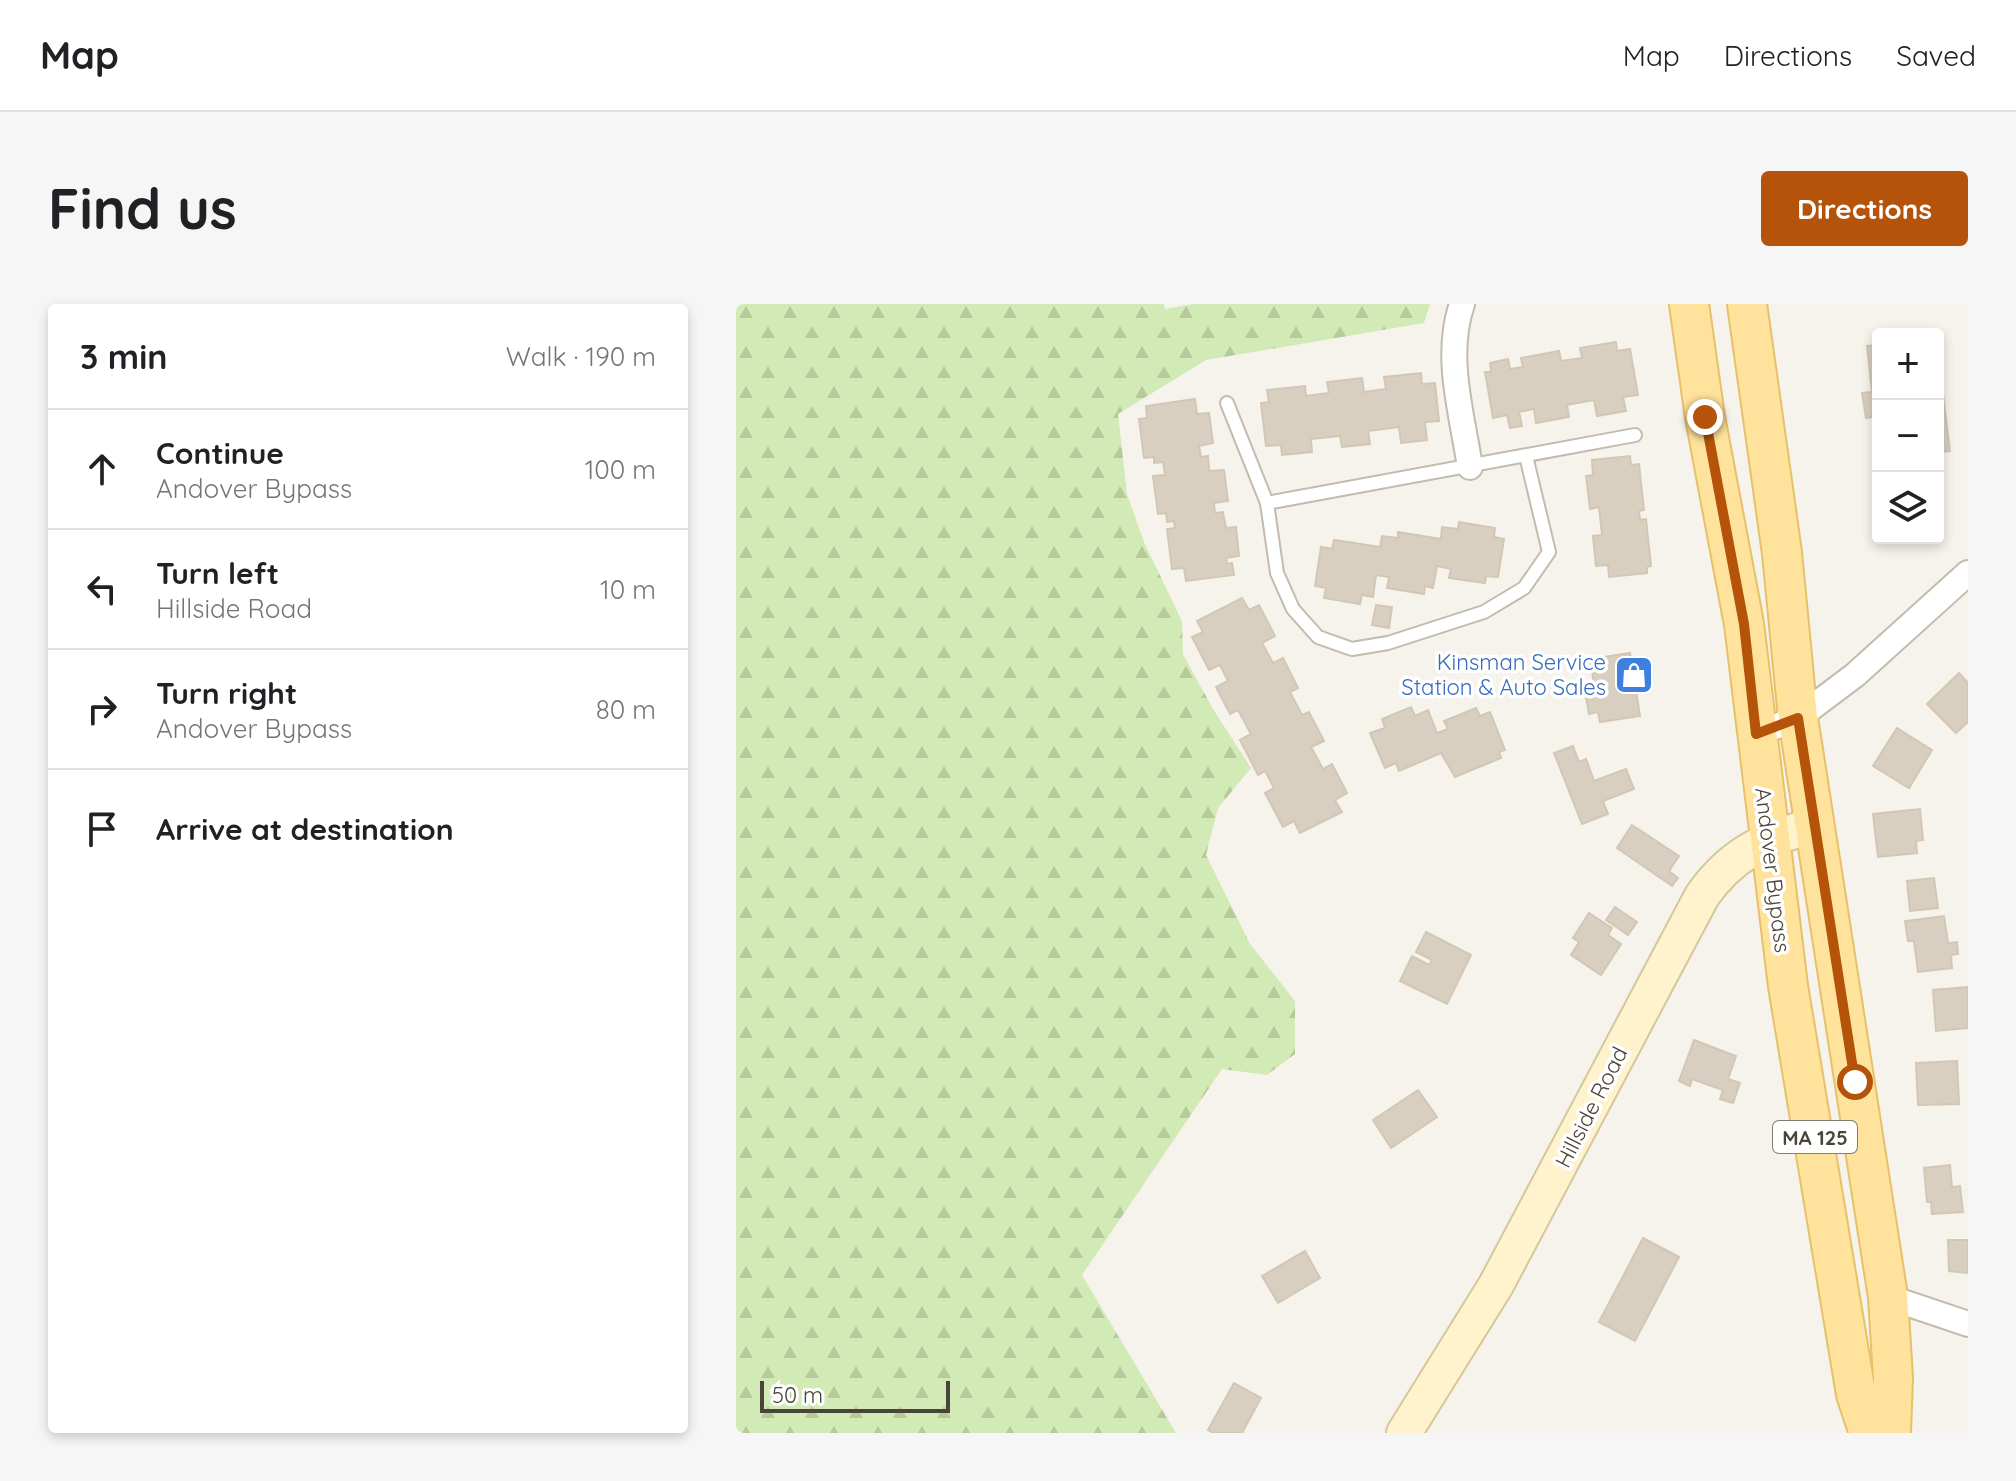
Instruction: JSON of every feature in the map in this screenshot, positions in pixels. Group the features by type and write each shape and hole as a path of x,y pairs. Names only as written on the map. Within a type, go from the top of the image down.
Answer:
{"main road":[{"name":"Andover Bypass","path":"1689,304 1705,417 1744,624 1793,1024 1856,1394 1869,1433"},
{"name":"Andover Bypass","path":"1747,304 1782,553 1798,718 1888,1297 1893,1378 1891,1433"}],"street":[{"path":"1462,304 1455,325 1453,351 1470,467"},
{"path":"1756,734 1798,718 1855,675 1968,573"},
{"name":"Hillside Road","path":"1404,1433 1496,1285 1702,896 1720,870 1768,838 1814,825"},
{"path":"1888,1297 1968,1324"}],"lane":[{"path":"1227,403 1267,503 1277,573 1302,618 1318,637 1352,649 1388,643 1484,612 1524,588 1549,552 1526,456"},
{"path":"1267,503 1635,435"}],"green space":[{"path":"736,304 1164,304 1165,309 1193,304 1430,304 1424,323 1206,360 1118,414 1127,494 1144,542 1182,621 1183,654 1213,709 1251,768 1218,808 1206,855 1250,944 1295,1001 1295,1054 1267,1075 1222,1069 1082,1275 1176,1433 736,1433"}],"building":[{"path":"1616,342 1617,351 1630,349 1638,395 1623,397 1626,411 1597,416 1594,400 1567,405 1569,417 1536,423 1534,409 1519,412 1522,426 1510,428 1507,415 1493,418 1485,372 1491,372 1490,363 1508,359 1510,369 1523,367 1521,358 1559,351 1561,361 1582,358 1580,348"},
{"path":"1867,346 1872,346 1872,392"},
{"path":"1421,373 1422,384 1435,383 1439,421 1425,422 1427,440 1401,443 1399,427 1368,431 1370,444 1342,447 1340,436 1311,439 1312,452 1282,455 1281,445 1266,446 1261,403 1269,402 1267,390 1305,386 1306,396 1329,393 1327,382 1362,378 1364,392 1386,389 1384,377"},
{"path":"1872,392 1872,417 1866,418 1862,393"},
{"path":"1195,399 1197,414 1209,413 1213,443 1199,446 1201,457 1208,456 1209,471 1224,470 1228,501 1214,503 1215,513 1223,512 1226,528 1236,527 1239,556 1226,558 1227,564 1232,563 1234,575 1186,581 1184,568 1172,569 1167,529 1175,528 1174,521 1167,522 1166,513 1158,514 1153,476 1165,475 1163,462 1154,463 1154,457 1144,458 1139,419 1147,418 1146,406"},
{"path":"1944,402 1950,451 1944,452"},
{"path":"1630,456 1631,465 1639,464 1644,510 1639,511 1640,520 1646,519 1651,566 1647,567 1647,573 1609,577 1608,565 1596,566 1593,536 1602,535 1599,507 1590,509 1586,476 1593,475 1592,460"},
{"path":"1459,522 1495,528 1494,537 1504,539 1498,577 1486,576 1485,583 1449,578 1451,569 1437,566 1433,588 1425,586 1424,594 1387,588 1389,577 1376,575 1373,597 1362,595 1360,604 1324,598 1326,588 1315,586 1321,547 1332,549 1334,540 1380,547 1382,536 1398,538 1398,532 1441,539 1442,527 1458,529"},
{"path":"1242,598 1249,610 1259,605 1275,636 1262,643 1273,663 1283,658 1298,688 1290,692 1302,715 1309,712 1324,741 1311,747 1323,769 1332,764 1347,793 1335,800 1342,812 1300,833 1294,821 1283,827 1265,793 1274,788 1265,771 1258,775 1240,740 1251,734 1238,710 1230,714 1216,687 1228,681 1220,665 1209,670 1192,637 1203,632 1197,621"},
{"path":"1376,605 1392,607 1389,628 1372,625"},
{"path":"1630,653 1640,716 1600,722 1598,712 1589,714 1584,685 1594,684 1590,659"},
{"path":"1959,673 1968,683 1968,722 1956,733 1927,704"},
{"path":"1411,707 1415,716 1428,710 1437,733 1448,729 1444,721 1476,708 1480,716 1490,712 1505,750 1499,752 1501,758 1455,777 1441,753 1399,771 1396,763 1385,768 1370,733 1385,728 1382,719"},
{"path":"1897,728 1932,750 1909,788 1873,766"},
{"path":"1573,746 1579,762 1586,759 1594,781 1626,769 1634,789 1603,801 1608,814 1582,824 1554,753"},
{"path":"1920,809 1923,840 1916,841 1917,853 1878,857 1873,814"},
{"path":"1632,825 1679,856 1669,871 1678,878 1672,886 1617,848"},
{"path":"1934,878 1938,908 1910,911 1907,881"},
{"path":"1615,907 1637,922 1628,935 1606,920"},
{"path":"1589,913 1612,928 1608,935 1621,944 1601,975 1571,955 1579,942 1573,938"},
{"path":"1944,916 1948,943 1957,942 1958,954 1951,955 1952,968 1918,972 1914,941 1908,941 1905,921"},
{"path":"1426,932 1471,955 1447,1004 1400,981 1412,956 1429,965 1432,960 1416,952"},
{"path":"1968,987 1968,1028 1936,1031 1933,990"},
{"path":"1694,1040 1736,1056 1728,1079 1740,1083 1733,1103 1720,1099 1723,1090 1692,1079 1690,1086 1679,1081"},
{"path":"1957,1061 1959,1104 1918,1105 1916,1063"},
{"path":"1418,1090 1437,1117 1391,1148 1373,1120"},
{"path":"1950,1165 1952,1187 1960,1186 1963,1212 1932,1214 1931,1202 1927,1202 1924,1168"},
{"path":"1643,1238 1679,1257 1635,1341 1599,1322"},
{"path":"1948,1240 1968,1240 1968,1273 1949,1271"},
{"path":"1305,1251 1320,1278 1278,1303 1262,1276"},
{"path":"1234,1383 1261,1398 1242,1433 1213,1433 1208,1430"}],"place":[{"name":"Kinsman Service Station & Auto Sales","path":"1634,675"}],"route":[{"path":"1705,417 1744,624 1756,734 1798,718 1855,1082"}]}
